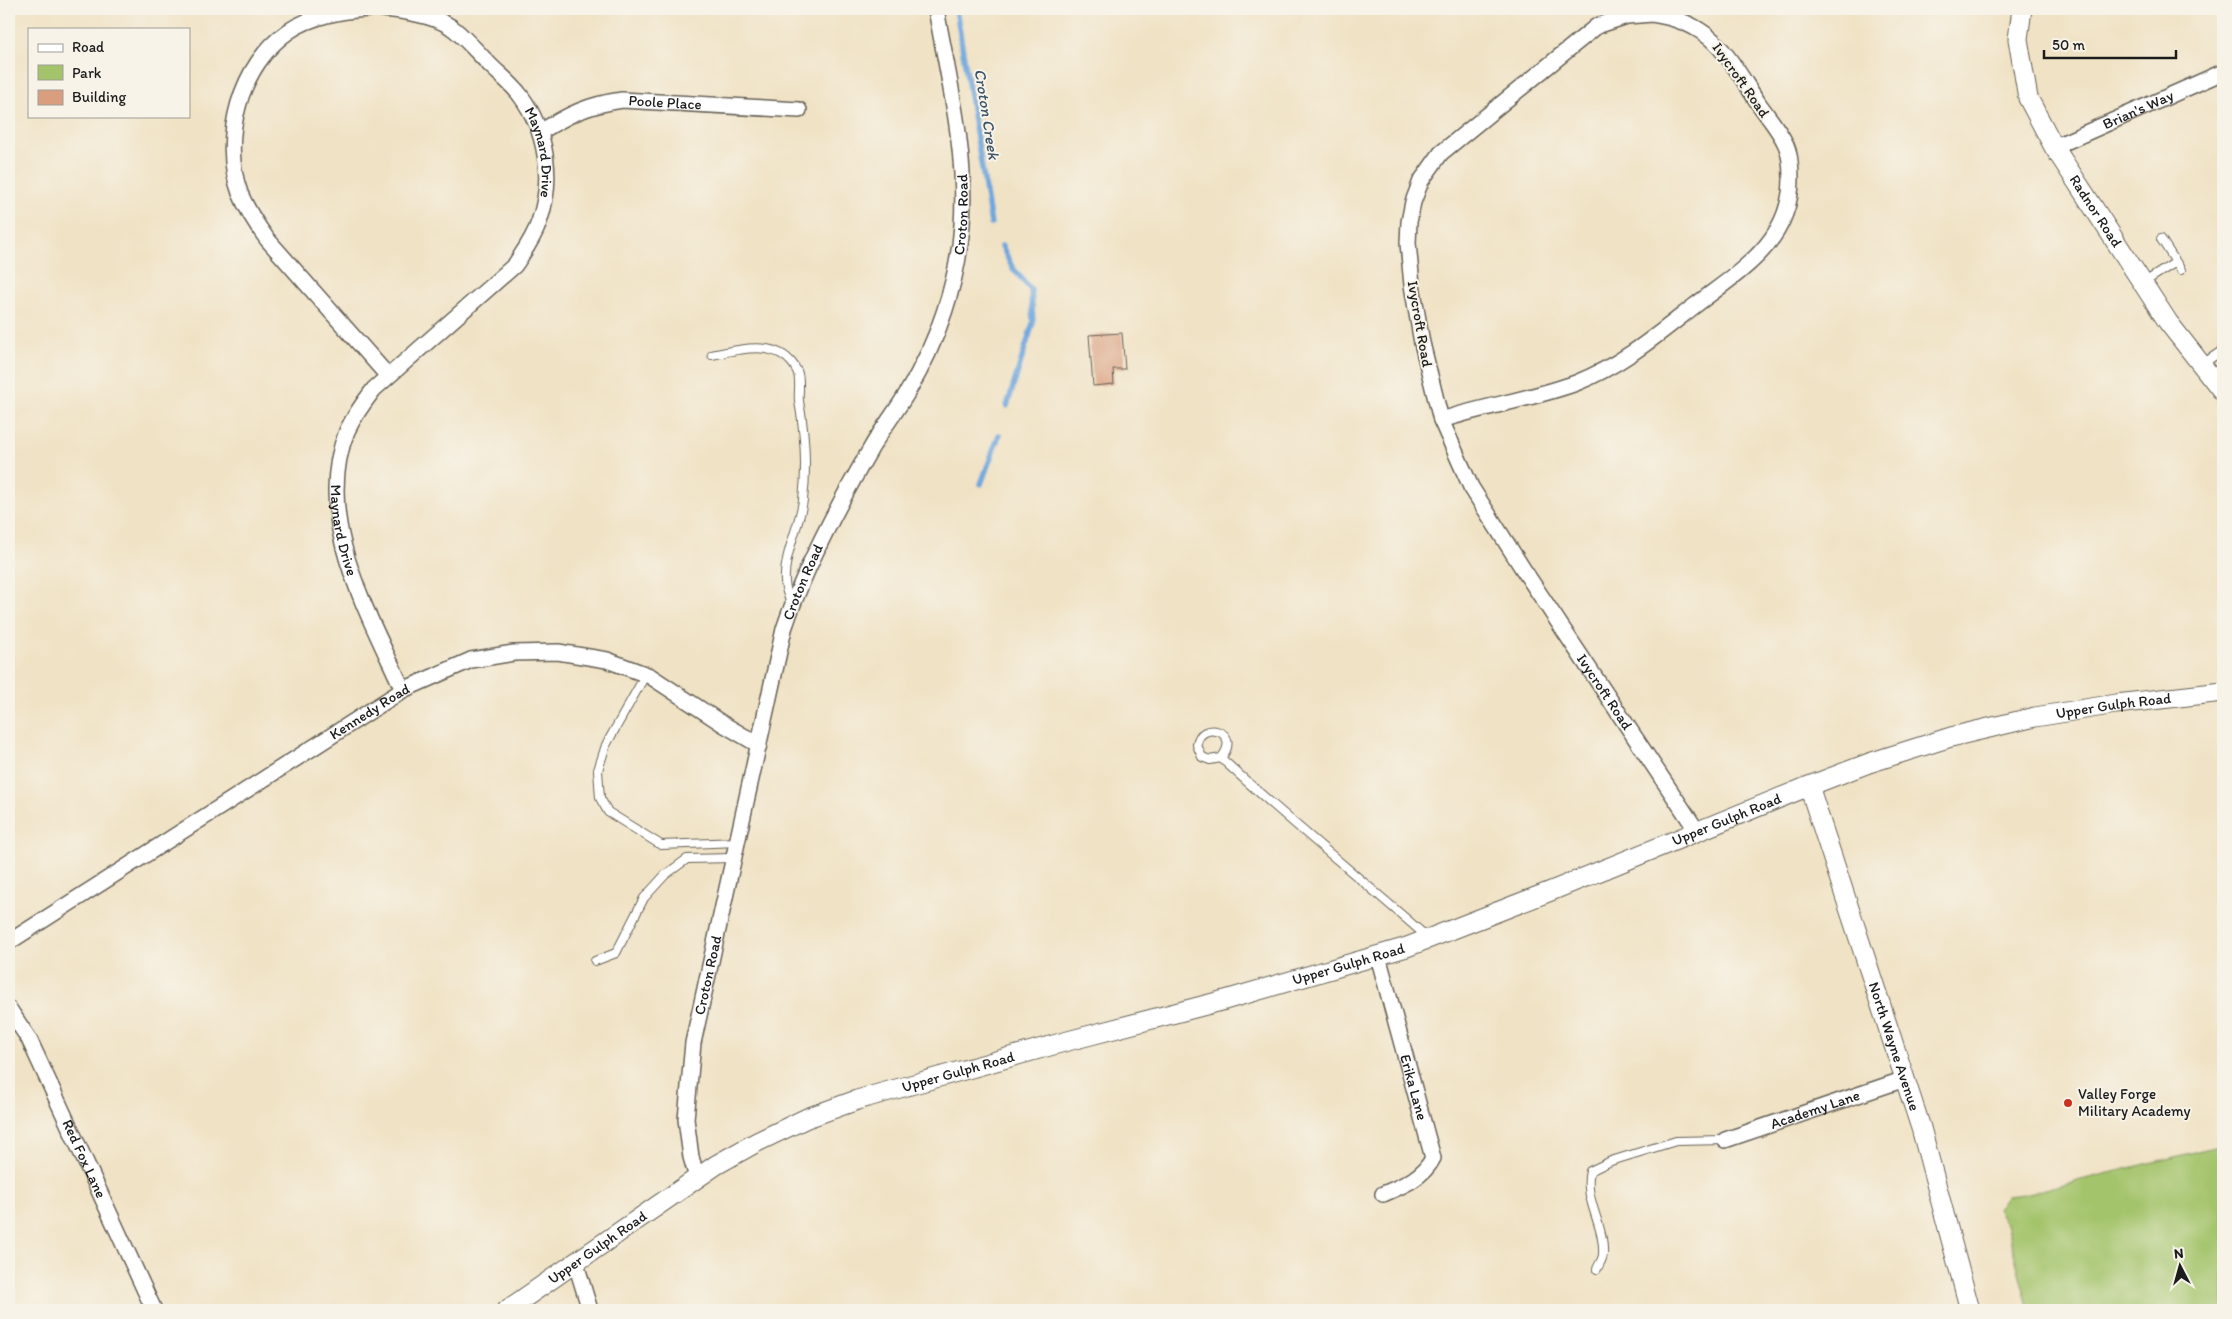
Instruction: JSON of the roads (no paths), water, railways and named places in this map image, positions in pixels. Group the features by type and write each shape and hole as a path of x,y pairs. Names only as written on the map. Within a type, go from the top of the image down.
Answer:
{"street":[{"path":"369,9 347,11 317,18 289,31 269,49 252,73 239,101 234,127 233,164 240,191 251,217 266,239 388,376"},
{"name":"Maynard Drive","path":"383,9 407,11 454,29 520,94 540,132 546,156 547,176 545,200 539,222 529,244 514,265 374,389 359,409 348,430 340,452 336,477 336,503 354,579 368,617 403,690"},
{"name":"Croton Road","path":"698,1178 689,1145 686,1104 693,1043 784,629 797,589 871,449 908,392 932,344 946,306 955,267 962,203 961,147 936,9"},
{"name":"Radnor Road","path":"2022,9 2018,39 2028,98 2054,147 2168,322 2223,392"},
{"name":"Ivycroft Road","path":"1441,420 1576,382 1610,367 1640,348 1760,254 1778,231 1788,208 1791,193 1791,172 1786,146 1721,47 1694,26 1668,16 1652,14 1627,16 1602,24 1441,153 1432,163 1421,181 1413,202 1408,242 1412,285 1422,343 1441,420 1471,487 1523,569 1697,831"},
{"name":"Brian's Way","path":"2054,147 2223,72"},
{"name":"Poole Place","path":"540,132 576,111 598,103 622,100 800,110"},
{"name":"Kennedy Road","path":"9,942 403,690 471,660 514,653 558,652 607,660 646,674 759,745"},
{"name":"Upper Gulph Road","path":"507,1310 698,1178 757,1142 807,1118 857,1100 1378,956 1429,939 1552,891 1869,763 1952,737 2035,717 2116,704 2223,692"},
{"name":"North Wayne Avenue","path":"1809,786 1921,1128 1970,1310"},
{"name":"Erika Lane","path":"1378,956 1433,1158 1429,1165 1405,1185 1383,1194"},
{"name":"Red Fox Lane","path":"9,1009 29,1039 154,1310"},
{"name":"Academy Lane","path":"1726,1140 1905,1079"},
{"path":"576,1264 590,1310"}],"lane":[{"path":"2161,239 2181,270"},
{"path":"2143,283 2176,262"},
{"path":"712,355 750,346 767,349 787,357 798,373 798,395 805,432 805,470 803,502 790,550 784,582 792,605"},
{"path":"2201,365 2223,350"},
{"path":"646,674 606,745 598,770 600,798 608,812 661,845 738,842"},
{"path":"1217,730 1223,734 1227,739 1227,745 1226,752 1221,758 1210,760 1202,757 1196,745 1200,735 1208,731 1217,730"},
{"path":"1221,758 1293,824 1352,871 1429,939"},
{"path":"595,961 616,953 644,898 665,875 687,859 734,858"},
{"path":"1597,1269 1603,1255 1601,1236 1591,1200 1588,1178 1590,1171 1611,1161 1676,1141 1726,1140"}],"waterway":[{"name":"Croton Creek","path":"956,9 991,224"},
{"name":"Croton Creek","path":"1002,246 1012,267 1031,290 1033,323 1007,406"},
{"name":"Croton Creek","path":"981,484 999,435"}],"place":[{"name":"Valley Forge Military Academy","path":"2068,1103"}]}
